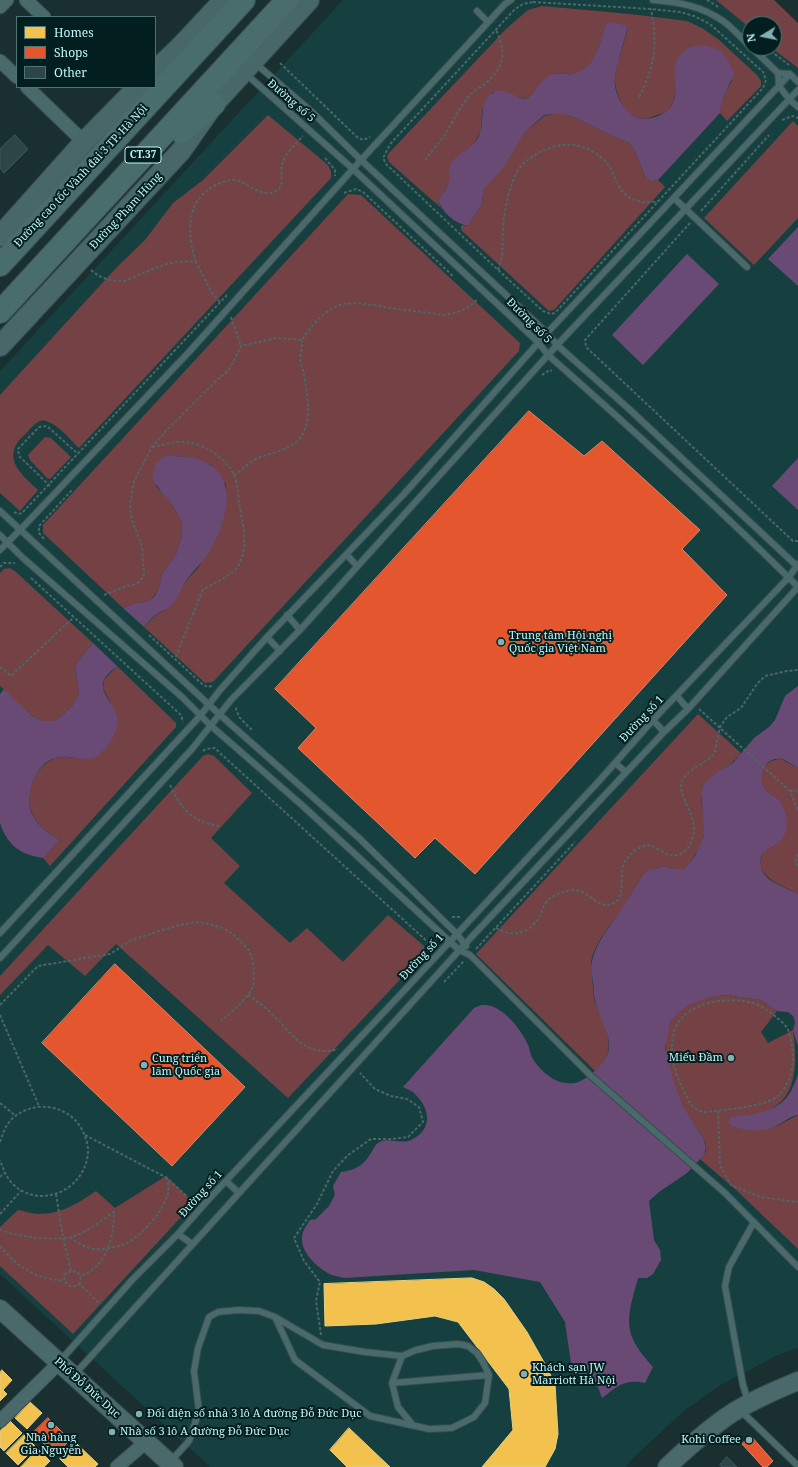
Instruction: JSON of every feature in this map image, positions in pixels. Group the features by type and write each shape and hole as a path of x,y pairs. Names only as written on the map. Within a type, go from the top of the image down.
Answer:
{"highway":[{"name":"Đường cao tốc Vành đai 3 TP. Hà Nội","path":"0,265 244,0"},
{"name":"CT.37","path":"0,312 287,0"},
{"path":"156,74 181,46"},
{"path":"0,248 24,222 132,89"},
{"path":"0,328 170,141 214,104"}],"main road":[{"path":"156,69 181,46 224,0"},
{"name":"Đường Phạm Hùng","path":"0,346 182,151 214,104 309,0"},
{"path":"0,236 132,89"}],"street":[{"path":"0,8 7,0"},
{"path":"26,0 43,16"},
{"path":"0,61 16,76"},
{"path":"28,88 84,142"},
{"name":"Phố Đỗ Đức Dục","path":"0,1309 172,1465"},
{"path":"0,1421 59,1363"},
{"path":"667,1467 711,1428 744,1407 798,1381"},
{"path":"117,1467 146,1442"}],"lane":[{"path":"0,550 189,352 361,160 488,22 505,4 511,0"},
{"path":"653,0 677,2 711,14 723,22 742,39"},
{"path":"478,11 488,22"},
{"path":"760,56 778,73 790,74 798,82"},
{"name":"Đường số 5","path":"249,67 310,111 557,344 798,565"},
{"name":"Đường số 5","path":"249,67 353,169 538,342 548,355 619,418 798,587"},
{"path":"778,73 779,86 789,99 798,107"},
{"path":"0,933 200,716 220,690 287,615 347,555 404,494 538,342 790,74"},
{"path":"0,958 192,749 231,700 300,630 557,344 798,90"},
{"path":"674,198 747,267"},
{"path":"0,511 210,704 219,714 359,838 457,934 465,944 470,955 590,1075 725,1193 798,1267"},
{"path":"0,536 23,558 182,697 210,725 304,807 459,950 470,955"},
{"path":"347,555 357,566"},
{"name":"Đường số 1","path":"59,1363 133,1279 178,1234 208,1200 599,782 653,720 788,578 798,565"},
{"name":"Đường số 1","path":"73,1376 459,950 664,732 688,709 798,587"},
{"path":"287,615 300,630"},
{"path":"267,637 280,651"},
{"path":"677,696 688,709"},
{"path":"653,720 664,732"},
{"path":"615,763 626,772"},
{"path":"599,782 610,790"},
{"path":"304,807 314,798"},
{"path":"351,850 359,838"},
{"path":"542,842 551,852"},
{"path":"520,866 530,875"},
{"path":"226,1181 239,1193"},
{"path":"754,1222 729,1267 725,1286 743,1385 744,1407 798,1466"},
{"path":"178,1234 192,1244"},
{"path":"172,1465 189,1442 199,1411 194,1371 198,1348 208,1317 218,1312 238,1310 259,1311 275,1318 323,1345 365,1352 402,1356 416,1350 432,1346 458,1344 468,1346 477,1353 489,1375 485,1403 474,1417 452,1428 428,1429 412,1424 370,1416 294,1360 275,1318"},
{"path":"402,1356 392,1383 398,1407 412,1424"},
{"path":"392,1383 489,1375"}],"path":[{"path":"533,2 680,12 694,16 710,24 763,72 766,80 763,88 555,313 551,314 543,311 498,270 386,164 383,158 391,143 496,30 515,9 523,4 533,2"},
{"path":"639,97 649,74 653,58 655,33 651,9"},
{"path":"425,160 447,131 457,112 469,96 496,74 502,60 502,53 500,38 496,30"},
{"path":"778,56 792,67"},
{"path":"280,63 357,137 363,140 370,138 375,133"},
{"path":"778,125 783,119 793,116 798,118"},
{"path":"773,131 585,340 586,347 793,541 798,541"},
{"path":"220,302 212,293 196,262 190,241 190,221 195,203 207,189 226,181 235,180 262,192 275,192 279,189 281,184 282,164 293,147 303,136"},
{"path":"498,270 502,260 503,228 506,207 516,172 531,157 549,148 565,145 578,145 593,151 606,162 623,193 629,197 646,203 660,200"},
{"path":"323,156 335,170 335,176"},
{"path":"363,192 455,278"},
{"path":"91,270 97,275 108,279 124,281 168,263 196,262"},
{"path":"12,510 18,514 22,513 230,291"},
{"path":"234,475 240,472 256,458 281,451 289,447 305,432 308,418 307,396 300,363 302,340 309,329 327,311 341,305 348,304 379,306 444,315 454,314 466,309 478,299"},
{"path":"110,600 104,594 126,586 134,585 139,582 144,575 142,547 132,517 130,505 134,481 152,447 165,432 229,370 241,346 230,316"},
{"path":"241,346 276,338 302,340"},
{"path":"542,376 550,370 555,372"},
{"path":"49,485 19,456 18,449 39,427 47,426 78,454"},
{"path":"152,447 180,442 198,445 213,452 221,458 234,475 243,522 244,542 240,563 228,576 202,592 175,659"},
{"path":"48,543 39,533 39,526 76,485"},
{"path":"0,567 4,564 14,563 20,568"},
{"path":"30,578 181,715 184,723"},
{"path":"0,667 10,676 74,618"},
{"path":"145,632 203,685 208,687 214,685"},
{"path":"495,928 516,934 525,931 538,920 543,905 550,898 570,890 579,892 601,905 612,904 618,900 621,894 621,879 624,862 634,851 651,845 664,854 678,856 689,848 695,833 694,823 682,791 681,783 688,773 712,756 715,751 720,727 727,717 741,708 757,684 765,676 798,670"},
{"path":"238,707 236,710 239,717 256,734"},
{"path":"698,708 790,791 798,810"},
{"path":"200,753 206,748 215,748 430,944 429,954"},
{"path":"165,791 170,785 175,795 190,815 199,821 219,826"},
{"path":"790,791 794,790 798,792"},
{"path":"798,854 795,862 798,868"},
{"path":"447,912 452,917 462,917"},
{"path":"0,1005 38,966 110,954 130,942 159,931 197,922 223,928 233,934 249,950 253,961 253,987 237,1007 221,1021"},
{"path":"248,995 261,1004 290,1034 311,1049 320,1051 339,1048"},
{"path":"740,1000 762,1006 781,1020 788,1028 792,1042 793,1065 786,1085 779,1095 768,1102 718,1111 705,1112 697,1110 692,1106 684,1093 676,1075 674,1062 673,1038 676,1028 691,1010 716,1001 740,1000"},
{"path":"0,1015 2,1025 39,1106"},
{"path":"323,1345 316,1301 320,1282 304,1261 294,1238 317,1204 333,1171 348,1155 371,1139 408,1137 423,1122 419,1107 406,1099 391,1096 375,1089 360,1072"},
{"path":"0,1103 16,1116"},
{"path":"0,1140 4,1130 16,1116 25,1110 39,1106 53,1107 67,1113 78,1123 85,1135 88,1150 86,1164 80,1178 69,1188 56,1194 44,1196 32,1195 12,1183 4,1173 0,1160"},
{"path":"718,1111 720,1165 731,1185 760,1197 798,1202"},
{"path":"85,1135 167,1178 197,1206"},
{"path":"0,1177 4,1173"},
{"path":"70,1237 82,1246 96,1250 124,1244 132,1239 153,1220 163,1205 168,1193 167,1178"},
{"path":"0,1214 22,1190"},
{"path":"56,1194 63,1237 71,1271"},
{"path":"0,1229 8,1233 29,1237 70,1237 91,1227 114,1212 114,1224 109,1247 97,1266 86,1274 80,1276"},
{"path":"0,1246 23,1269 39,1277 50,1280 64,1281 71,1287 79,1284"},
{"path":"64,1281 65,1274 71,1271 78,1272 81,1280 79,1284"},
{"path":"79,1284 103,1307"}],"shaded area":[{"name":"Trung tâm Hội nghị Quốc gia Việt Nam","path":"343,0 774,0 798,23 798,1348 780,1354 722,1384 684,1411 632,1459 626,1467 210,1467 0,1274 0,371"},
{"path":"716,0 774,0 798,23 798,68 782,56 782,16 742,16 742,21"},
{"path":"542,6 687,21 702,28 719,40 757,75 761,81 761,86 727,121 720,113 720,108 723,96 732,81 696,46 685,51 679,58 675,75 675,94 673,102 668,110 648,118 634,116 622,105 617,93 615,82 616,70 628,27 605,26 595,56 580,72 572,74 556,73 546,78 527,99 510,94 493,92 486,100 482,112 481,131 473,145 460,155 449,179 449,184 438,200 441,208 389,162 387,156 506,29 528,10"},
{"path":"610,22 628,26 616,70 615,83 617,95 623,106 631,114 644,119 657,116 668,110 673,104 675,98 676,61 684,51 694,46 711,47 721,52 727,59 734,73 724,97 720,113 658,180 651,181 646,178 633,147 628,142 565,114 544,115 524,133 503,168 484,189 481,206 468,226 463,225 450,217 440,205 438,200 448,185 451,163 456,157 471,147 480,133 486,99 495,92 503,91 519,98 527,99 550,75 556,73 572,74 580,71 591,62 598,48 605,26"},
{"path":"565,114 576,118 612,136 628,142 633,147 646,178 651,181 658,180 665,187 554,310 549,311 461,230 461,225 468,226 481,206 484,189 524,133 544,116"},
{"path":"268,115 328,165 331,172 331,178 79,448 55,425 46,421 41,421 33,426 16,445 14,452 15,464 23,475 38,490 20,511 0,493 0,395 116,268 145,240 173,203 203,180"},
{"path":"793,121 798,126 798,218 754,265 704,218"},
{"path":"348,194 361,195 520,343 519,351 213,682 205,683 144,627 156,615 170,607 187,580 198,568 222,523 225,511 226,485 211,465 189,457 177,456 156,486 171,503 181,520 182,535 176,554 162,574 159,588 149,601 133,604 123,608 43,533 43,525"},
{"path":"798,227 798,286 768,259"},
{"path":"687,254 719,284 643,365 612,335"},
{"path":"45,437 51,438 71,457 50,479 47,478 30,460 28,455"},
{"path":"165,456 196,458 212,466 220,474 225,485 227,496 226,508 219,532 209,552 186,581 177,598 170,607 155,615 144,627 123,608 133,604 149,601 155,596 159,588 162,574 176,554 182,535 181,520 171,503 152,478 156,463"},
{"path":"798,458 798,510 772,486"},
{"path":"10,568 93,643 75,665 79,693 73,705 54,721 43,721 32,716 0,686 0,573 4,569"},
{"path":"93,643 117,666 104,680 103,689 116,712 118,719 117,728 112,739 104,750 97,756 89,759 59,757 50,760 39,769 30,792 30,807 32,814 34,819 48,833 60,840 43,858 35,857 16,848 3,831 0,823 0,694 4,689 32,716 43,721 54,721 73,705 79,693 75,665"},
{"path":"117,666 176,723 176,727 50,866 43,858 60,840 44,829 34,818 30,806 30,791 32,783 40,769 51,760 62,757 86,758 103,752 112,737 117,715 103,688 104,680"},
{"path":"798,686 798,768 782,759 776,759 767,764 762,773 765,789 777,798 783,806 787,822 786,832 780,842 762,853 761,862 765,875 770,880 798,894 798,1046 793,1030 795,1022 793,1016 788,1012 777,1011 761,1000 726,995 709,997 689,1005 678,1013 670,1022 665,1048 673,1080 683,1106 703,1138 706,1147 704,1155 687,1173 659,1192 649,1201 654,1240 660,1250 661,1260 653,1274 647,1278 638,1278 629,1317 630,1332 635,1343 653,1367 645,1383 632,1382 622,1384 602,1398 598,1387 572,1370 565,1322 540,1282 474,1270 344,1278 327,1273 312,1261 305,1251 302,1240 304,1230 310,1220 316,1219 329,1206 335,1195 333,1186 341,1172 353,1169 367,1160 378,1143 386,1140 403,1142 411,1140 423,1130 427,1118 424,1105 414,1093 403,1087 474,1008 482,1005 490,1006 497,1008 504,1013 521,1032 535,1063 541,1070 560,1082 576,1083 590,1075 601,1065 607,1056 609,1039 594,998 591,971 592,961 599,942 643,875 648,870 653,870 664,866 674,869 684,869 695,856 704,836 701,793 704,784 716,773 734,762 754,738 769,727 775,720 785,696"},
{"path":"698,714 741,753 736,759 710,779 701,794 705,832 696,854 684,869 674,869 664,866 648,871 643,875 625,904 604,933 595,950 591,965 594,999 606,1029 609,1044 606,1058 595,1071 476,954"},
{"path":"208,754 214,756 252,793 211,838 240,866 224,883 290,943 307,928 343,962 388,915 424,946 424,953 412,967 288,1098 116,944 85,976 48,945 0,995 0,976 203,756"},
{"path":"781,759 798,768 798,894 776,883 763,872 760,866 762,853 774,846 780,840 785,829 786,816 784,810 777,798 765,789 761,778 761,773 766,765 775,760"},
{"path":"726,995 761,1000 777,1011 761,1032 768,1043 793,1030 795,1044 795,1070 787,1093 780,1103 770,1110 756,1114 734,1116 734,1127 762,1130 777,1126 798,1115 798,1249 735,1189 700,1159 706,1150 705,1142 688,1115 674,1087 666,1054 667,1033 670,1023 681,1010 697,1001 710,996"},
{"path":"798,1074 798,1115 772,1128 760,1130 740,1129 729,1124 730,1118 732,1117 767,1111 780,1104 790,1092"},
{"path":"166,1176 194,1203 73,1334 0,1266 0,1227 18,1210 36,1214 47,1214 76,1204 96,1191 115,1208"}],"building: Homes":[{"name":"Khách sạn JW Marriott Hà Nội","path":"472,1278 484,1282 504,1299 527,1332 555,1384 558,1434 555,1449 545,1467 482,1467 513,1430 509,1389 458,1322 435,1316 376,1324 325,1326 324,1284"},
{"path":"2,1370 12,1380 3,1390 7,1394 0,1401 0,1373"},
{"path":"30,1402 42,1413 27,1429 15,1418"},
{"path":"10,1421 22,1433 4,1451 0,1447 0,1431"},
{"path":"349,1428 390,1467 347,1467 330,1450"},
{"path":"24,1435 36,1447 18,1465 6,1453"},
{"path":"76,1443 98,1464 95,1467 68,1467 60,1459"},
{"path":"38,1449 50,1461 44,1467 21,1467"}],"building: Shops":[{"name":"Trung tâm Hội nghị Quốc gia Việt Nam","path":"529,411 584,456 602,441 700,530 682,549 727,595 475,874 435,838 415,858 298,748 316,728 275,689"},
{"name":"Cung triển lãm Quốc gia","path":"115,964 245,1087 172,1166 42,1043"},
{"path":"48,1418 70,1440 55,1455 33,1433"},
{"path":"751,1436 773,1461 767,1467 763,1467 742,1444"}],"building: Other":[{"path":"15,135 28,149 4,173 0,168 0,149"},
{"path":"727,1457 737,1467 722,1467 720,1465"}],"place":[{"name":"Trung tâm Hội nghị Quốc gia Việt Nam","path":"501,642"},
{"name":"Miếu Đầm","path":"731,1058"},
{"name":"Cung triển lãm Quốc gia","path":"144,1065"},
{"name":"Khách sạn JW Marriott Hà Nội","path":"524,1374"},
{"name":"Đối diện số nhà 3 lô A đường Đỗ Đức Dục","path":"139,1414"},
{"name":"Nhà hàng Gia Nguyễn","path":"51,1425"},
{"name":"Nhà số 3 lô A đường Đỗ Đức Dục","path":"112,1432"},
{"name":"Kohi Coffee","path":"749,1440"}]}
